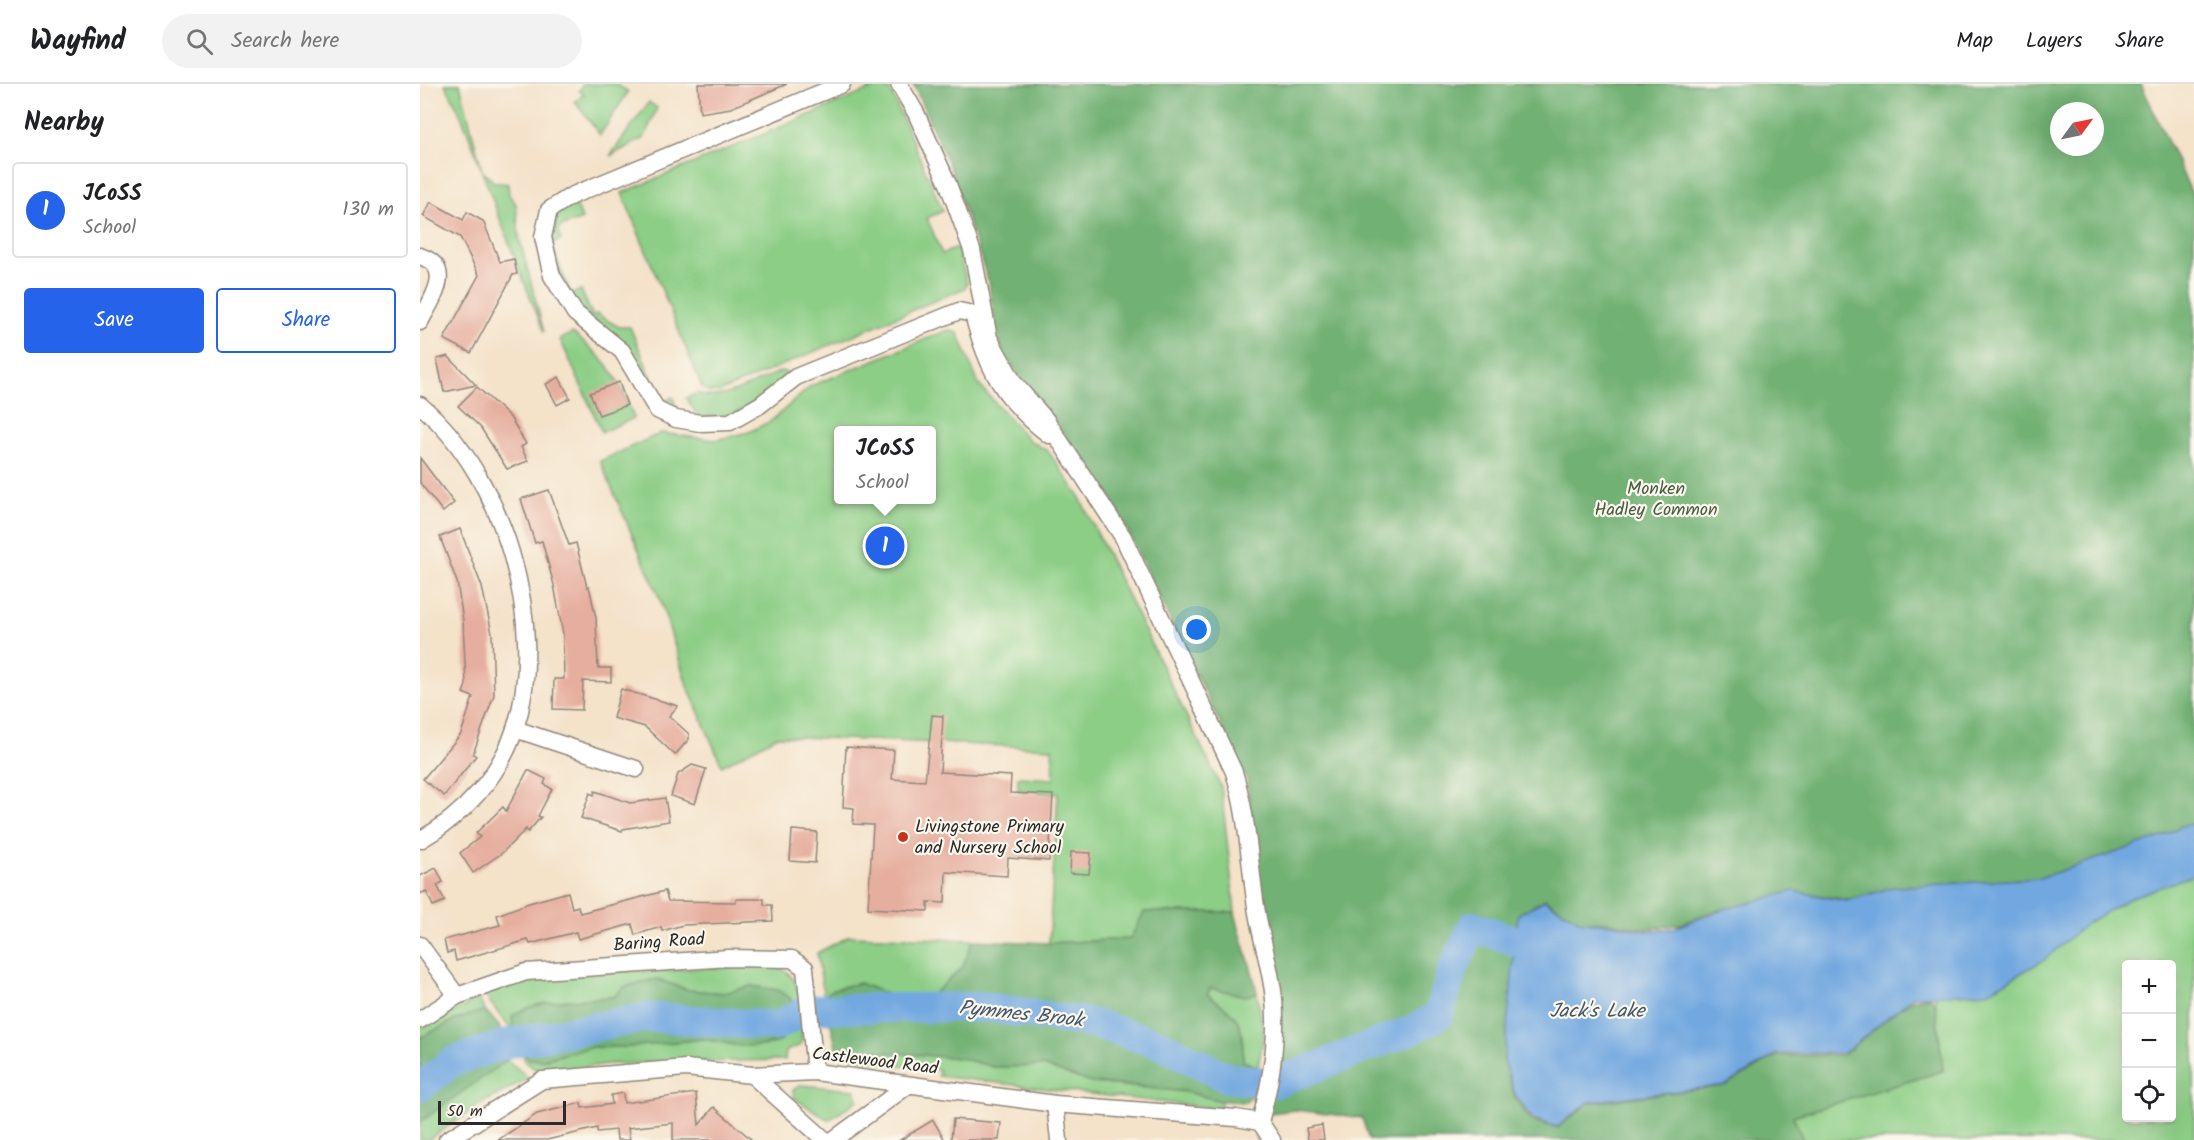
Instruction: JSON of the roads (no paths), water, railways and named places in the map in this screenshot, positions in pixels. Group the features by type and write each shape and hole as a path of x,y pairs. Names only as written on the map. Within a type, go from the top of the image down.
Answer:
{"street":[{"path":"842,84 571,196 549,210 543,237 552,276 575,313 622,351 657,410 676,419 700,423 730,422 760,405 796,377 959,311 973,314 984,354 997,380 1032,422 1064,447"},
{"path":"899,84 916,113 948,184 968,239 989,338 1014,383 1046,420 1123,537 1234,772 1242,796 1259,930 1274,995 1276,1035 1270,1083 1260,1122 1272,1138"},
{"path":"420,256 435,264 441,273 439,284 420,322"},
{"path":"420,405 448,431 469,459 487,492 514,566 520,596 526,659 524,689 515,729 502,759 484,787 449,822 420,840"},
{"path":"515,729 636,769"},
{"path":"420,945 457,996"},
{"name":"Baring Road","path":"420,1020 457,996 526,972 728,958 792,959 805,968 815,1072"},
{"name":"Castlewood Road","path":"447,1140 542,1080 686,1068 752,1075 815,1072 1055,1104 1260,1122"},
{"path":"752,1075 825,1140"},
{"path":"833,1140 907,1086"},
{"path":"1055,1104 1059,1140"}],"water":[{"name":"Jack's Lake","path":"2194,824 2194,875 2130,898 2087,923 2044,960 1988,992 1913,997 1844,1053 1777,1054 1726,1085 1589,1102 1557,1127 1533,1119 1516,1097 1504,1060 1518,914 1545,900 1582,922 1611,924 1646,931 1674,928 1725,909 1794,891 1846,901 1894,887 2040,878 2162,837 2181,826"}],"waterway":[{"name":"Pymmes Brook","path":"420,1087 454,1061 509,1043 648,1017 777,1026 809,1009 986,1007 1096,1024 1163,1045 1228,1078 1275,1083 1412,1030 1439,1015 1452,971 1473,926 1515,941"}],"place":[{"name":"JCoSS","path":"885,546"},
{"name":"Livingstone Primary and Nursery School","path":"903,837"}],"park label":[{"name":"Monken Hadley Common","path":"1656,499"}]}
